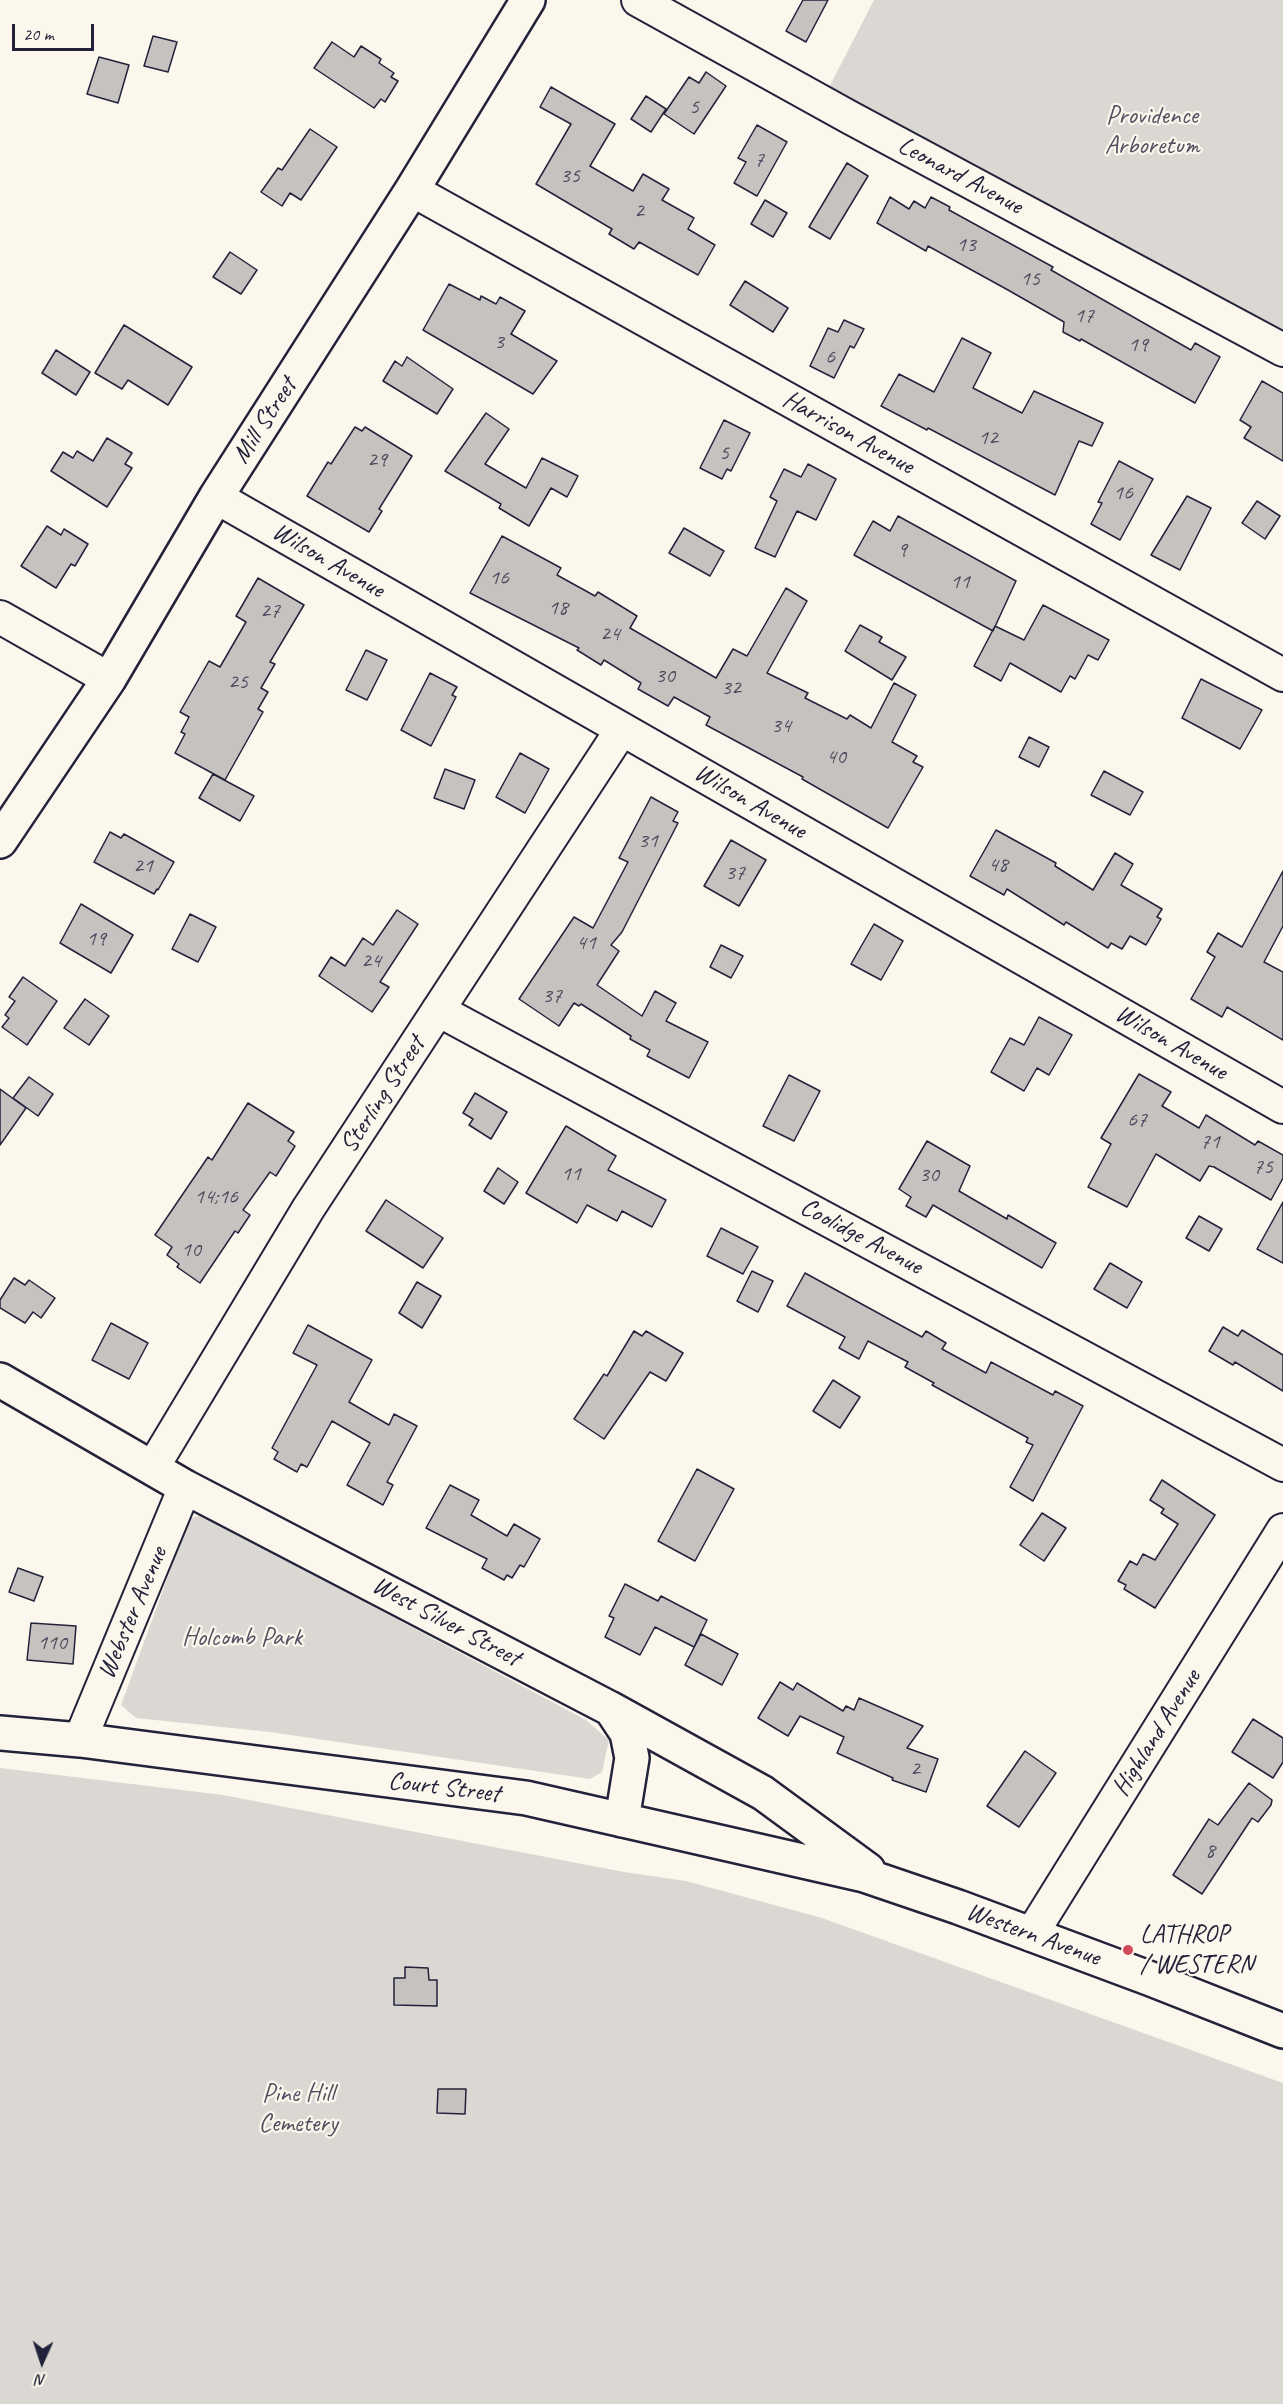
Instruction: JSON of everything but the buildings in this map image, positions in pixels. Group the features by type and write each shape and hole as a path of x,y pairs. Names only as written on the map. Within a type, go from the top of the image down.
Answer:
{"main road":[{"name":"Mill Street","path":"0,841 109,679 216,497 412,190 528,0"},
{"name":"West Silver Street","path":"0,1380 186,1486 611,1709 763,1793 882,1880"},
{"path":"611,1709 627,1733 632,1758 622,1820"},
{"name":"Court Street","path":"0,1733 80,1740 526,1798 882,1880"},
{"name":"Western Avenue","path":"882,1880 1283,2031"}],"street":[{"name":"Leonard Avenue","path":"638,0 849,117 1283,350"},
{"name":"Harrison Avenue","path":"412,190 1283,675"},
{"name":"Wilson Avenue","path":"216,497 1283,1107"},
{"path":"0,617 109,679"},
{"name":"Sterling Street","path":"153,1467 308,1209 622,729"},
{"name":"Coolidge Avenue","path":"438,1010 1283,1465"},
{"name":"Webster Avenue","path":"80,1740 186,1486"},
{"name":"Highland Avenue","path":"1031,1935 1283,1530"}],"green space":[{"name":"Providence Arboretum","path":"874,0 1283,0 1283,351 822,101"},
{"name":"Holcomb Park","path":"201,1515 586,1720 609,1740 602,1772 590,1779 270,1732 136,1718 121,1705 189,1519"},
{"name":"Pine Hill Cemetery","path":"0,1768 223,1795 624,1872 686,1881 822,1918 1283,2083 1283,2404 0,2404"}],"place":[{"name":"LATHROP / WESTERN","path":"1128,1950"}]}
